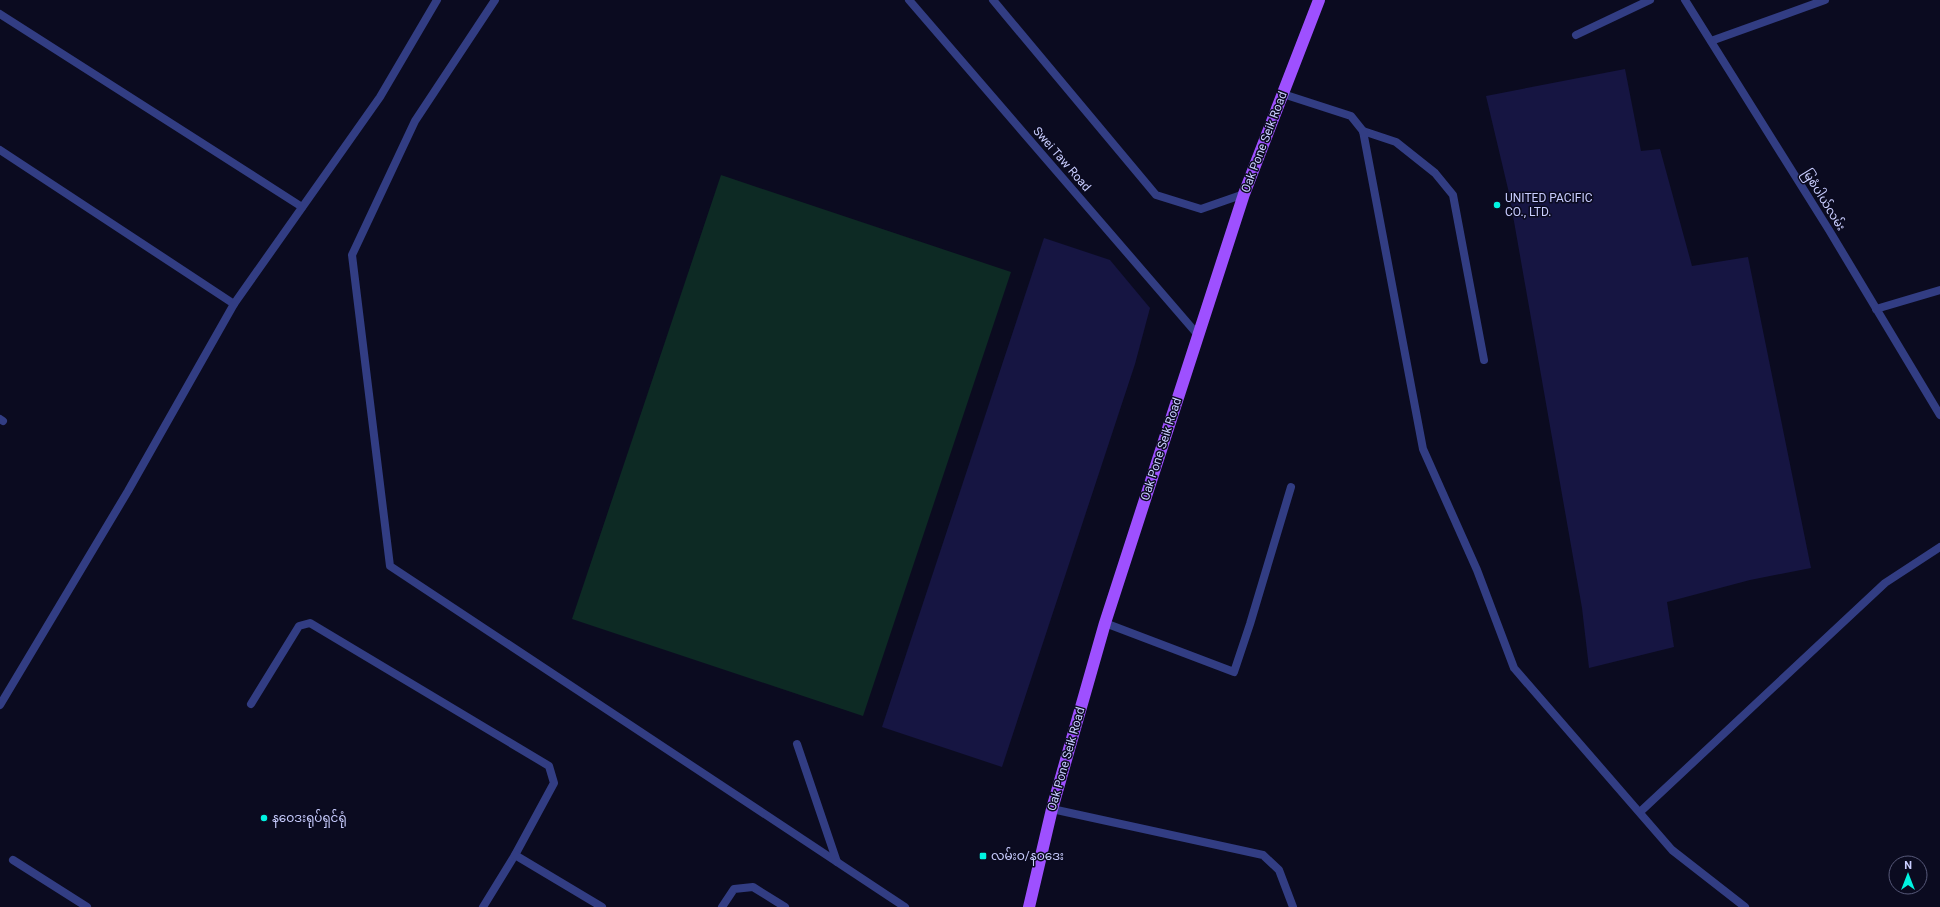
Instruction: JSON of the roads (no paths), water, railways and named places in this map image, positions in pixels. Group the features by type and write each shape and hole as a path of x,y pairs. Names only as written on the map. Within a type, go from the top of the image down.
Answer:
{"main road":[{"name":"Oak Pone Seik Road","path":"1029,907 1052,809 1105,623 1244,194 1319,0"}],"street":[{"path":"0,705 128,491 234,304 380,97 437,0"},
{"path":"495,0 415,121 352,255 390,566 905,907"},
{"name":"Swei Taw Road","path":"909,0 1198,335"},
{"path":"993,0 1156,195 1201,209 1244,194"},
{"path":"1576,35 1650,0"},
{"name":"မြစံပါယ်လမ်း","path":"1685,0 1940,415"},
{"path":"1711,42 1825,0"},
{"path":"0,14 302,207"},
{"path":"1283,94 1351,116 1363,131 1423,449 1477,570 1514,668 1672,850 1745,907"},
{"path":"1363,131 1396,142 1435,174 1452,195 1484,360"},
{"path":"0,150 234,304"},
{"path":"1876,309 1940,290"},
{"path":"1105,623 1234,672 1291,487"},
{"path":"1640,812 1885,583 1940,547"},
{"path":"251,704 299,626 310,623 549,766 554,783 515,855 483,907"},
{"path":"797,744 837,862"},
{"path":"1052,809 1263,854 1279,870 1293,907"},
{"path":"515,855 602,907"},
{"path":"13,860 87,907"},
{"path":"722,907 734,889 752,887 785,907"}],"place":[{"name":"UNITED PACIFIC CO., LTD.","path":"1497,205"},
{"name":"နဝေဒးရုပ်ရှင်ရုံ","path":"264,818"},
{"name":"လမ်းဝ/နဝဒေး","path":"983,856"}]}
